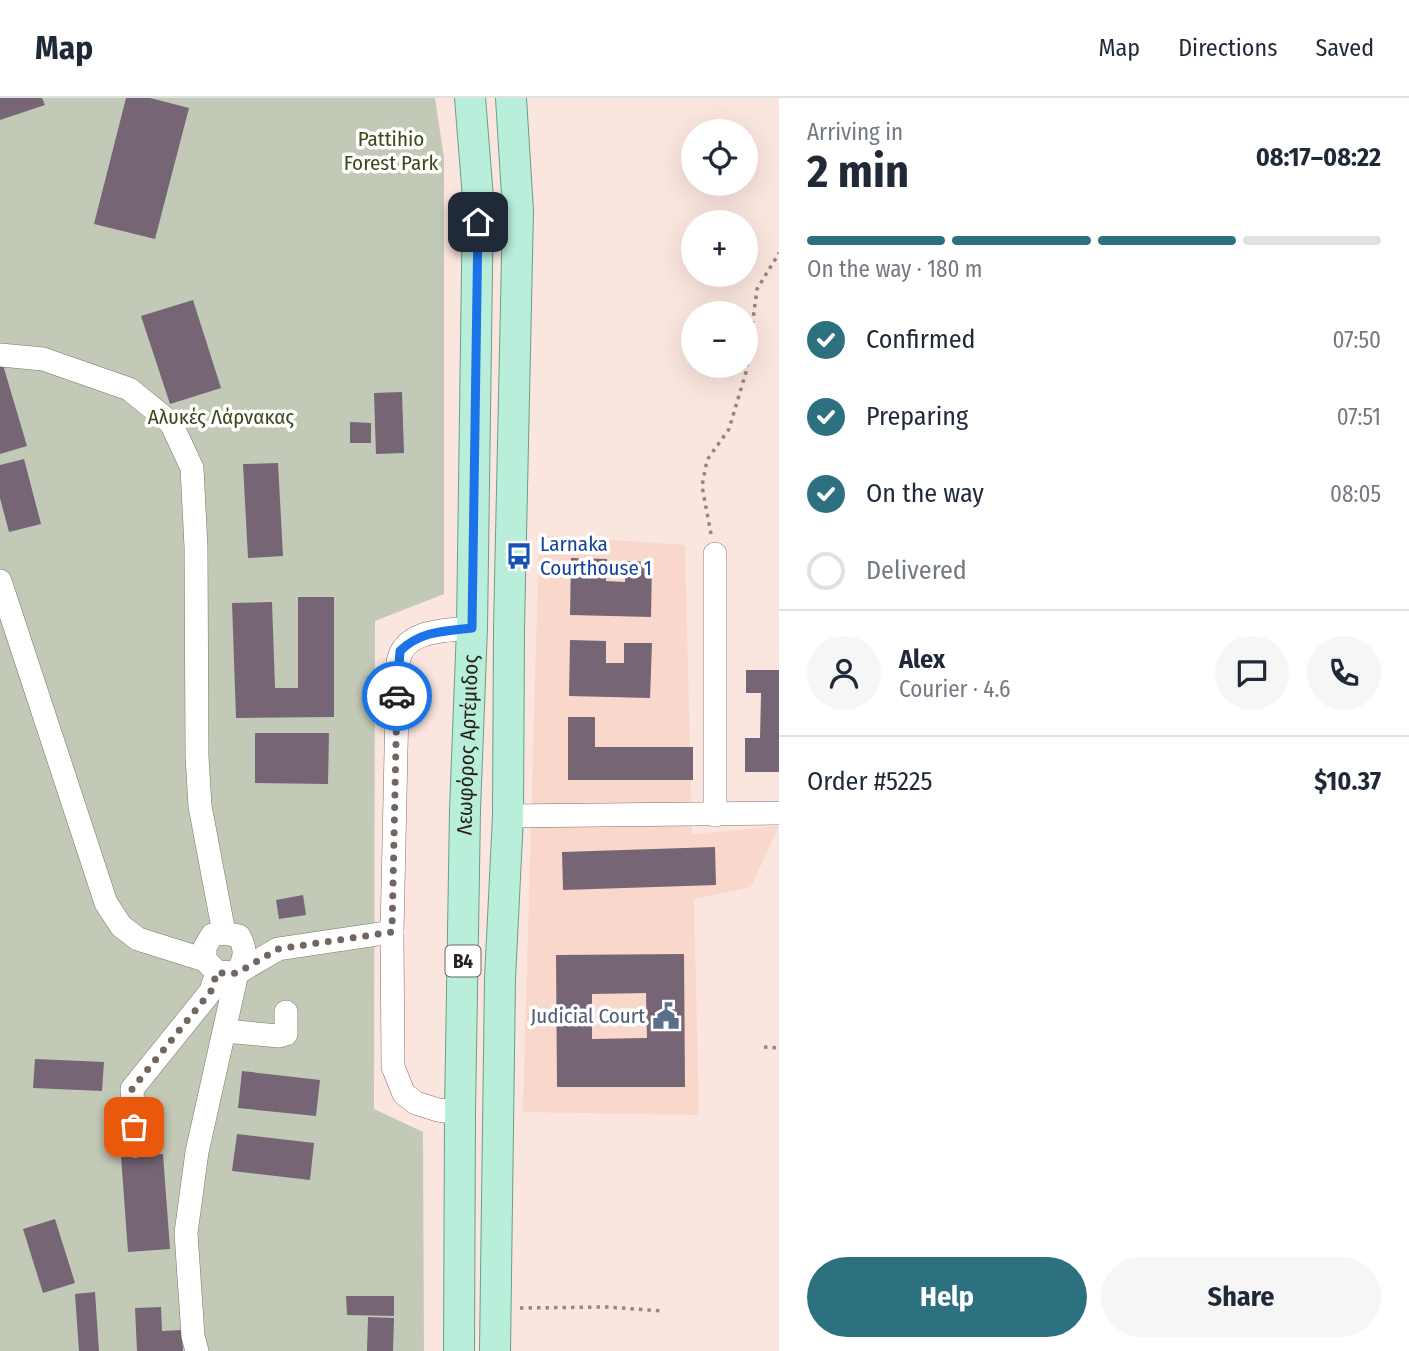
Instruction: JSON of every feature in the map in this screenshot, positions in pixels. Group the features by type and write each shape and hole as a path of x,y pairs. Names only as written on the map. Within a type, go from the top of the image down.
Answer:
{"main road":[{"name":"Λεωφόρος Αρτέμιδος","path":"459,1351 460,1113 472,628 478,198 470,98"},
{"name":"Λεωφόρος Αρτέμιδος","path":"495,1351 500,979 508,816 518,211 511,98"},
{"path":"472,628 509,629"},
{"path":"460,1113 498,1112"}],"street":[{"path":"0,355 43,359 130,389 171,423 192,468 196,547 197,756 200,806 224,933"},
{"path":"715,554 715,815"},
{"path":"0,581 106,902 121,926 138,939 220,968 278,949 392,932"},
{"path":"460,1113 416,1103 404,1094 399,1084 393,1066 391,1045 392,932 400,651 411,640 426,634 472,628"},
{"path":"508,816 779,813"},
{"path":"197,1351 193,1336 186,1233 197,1152 225,1031 220,968 205,947 212,935 224,933 239,936 245,946 244,960 220,968"},
{"path":"135,1146 132,1089 211,991 220,968"},
{"path":"225,1031 279,1037 286,1034 286,1012"}],"path":[{"path":"715,554 702,486 707,460 729,429 746,372 757,289 779,253"},
{"path":"764,1048 779,1048"},
{"path":"496,1309 607,1307 662,1311"}],"shaded area":[{"path":"539,535 685,545 692,834 779,826 751,887 694,899 699,1115 523,1112"}],"green space":[{"name":"Αλυκές Λάρνακας","path":"0,98 435,98 444,158 444,594 375,621 374,1109 423,1132 424,1351 0,1351"}],"building":[{"path":"0,98 42,98 45,105 0,120"},
{"path":"126,98 150,98 189,108 155,239 94,224"},
{"path":"193,300 221,388 170,404 141,316"},
{"path":"3,365 27,446 0,454 0,366"},
{"path":"402,392 404,453 376,454 374,393"},
{"path":"350,422 371,423 371,443 350,443"},
{"path":"24,459 41,524 9,532 0,498 0,465"},
{"path":"278,463 283,556 248,558 243,464"},
{"path":"571,558 607,559 606,581 625,582 625,561 652,562 651,617 570,615"},
{"path":"298,597 334,597 334,717 236,718 232,603 272,602 275,688 298,688"},
{"path":"570,640 606,641 606,663 624,663 624,643 652,643 650,698 569,696"},
{"path":"746,670 779,670 779,772 745,772 745,738 760,738 761,693 746,693"},
{"path":"568,717 595,717 595,747 693,747 693,780 568,780"},
{"path":"255,733 329,733 328,784 255,783"},
{"path":"715,847 716,885 563,890 562,852"},
{"path":"303,895 306,915 279,919 276,900"},
{"name":"Judicial Court","path":"684,954 685,1087 557,1087 556,955","holes":["646,993 647,1038 592,1039 592,994"]},
{"path":"35,1059 104,1062 102,1091 33,1088"},
{"path":"242,1071 320,1080 316,1116 238,1108"},
{"path":"237,1134 314,1143 310,1180 232,1171"},
{"path":"163,1154 170,1249 128,1252 121,1156"},
{"path":"55,1219 75,1283 43,1293 23,1229"},
{"path":"95,1292 99,1351 79,1351 75,1294"},
{"path":"346,1296 394,1296 394,1316 347,1315"},
{"path":"161,1307 162,1331 182,1330 183,1351 137,1351 135,1308"},
{"path":"368,1317 394,1318 393,1351 367,1351"}],"way so far":[{"path":"134,1127 132,1089 211,991 217,972 237,973 278,949 392,932 397,696"}],"place":[{"name":"Larnaka Courthouse 1","path":"519,556"},
{"name":"Judicial Court","path":"666,1016"}],"route":[{"path":"397,696 400,651 411,640 426,634 472,628 478,222"}],"park label":[{"name":"Pattihio Forest Park","path":"391,151"}]}
